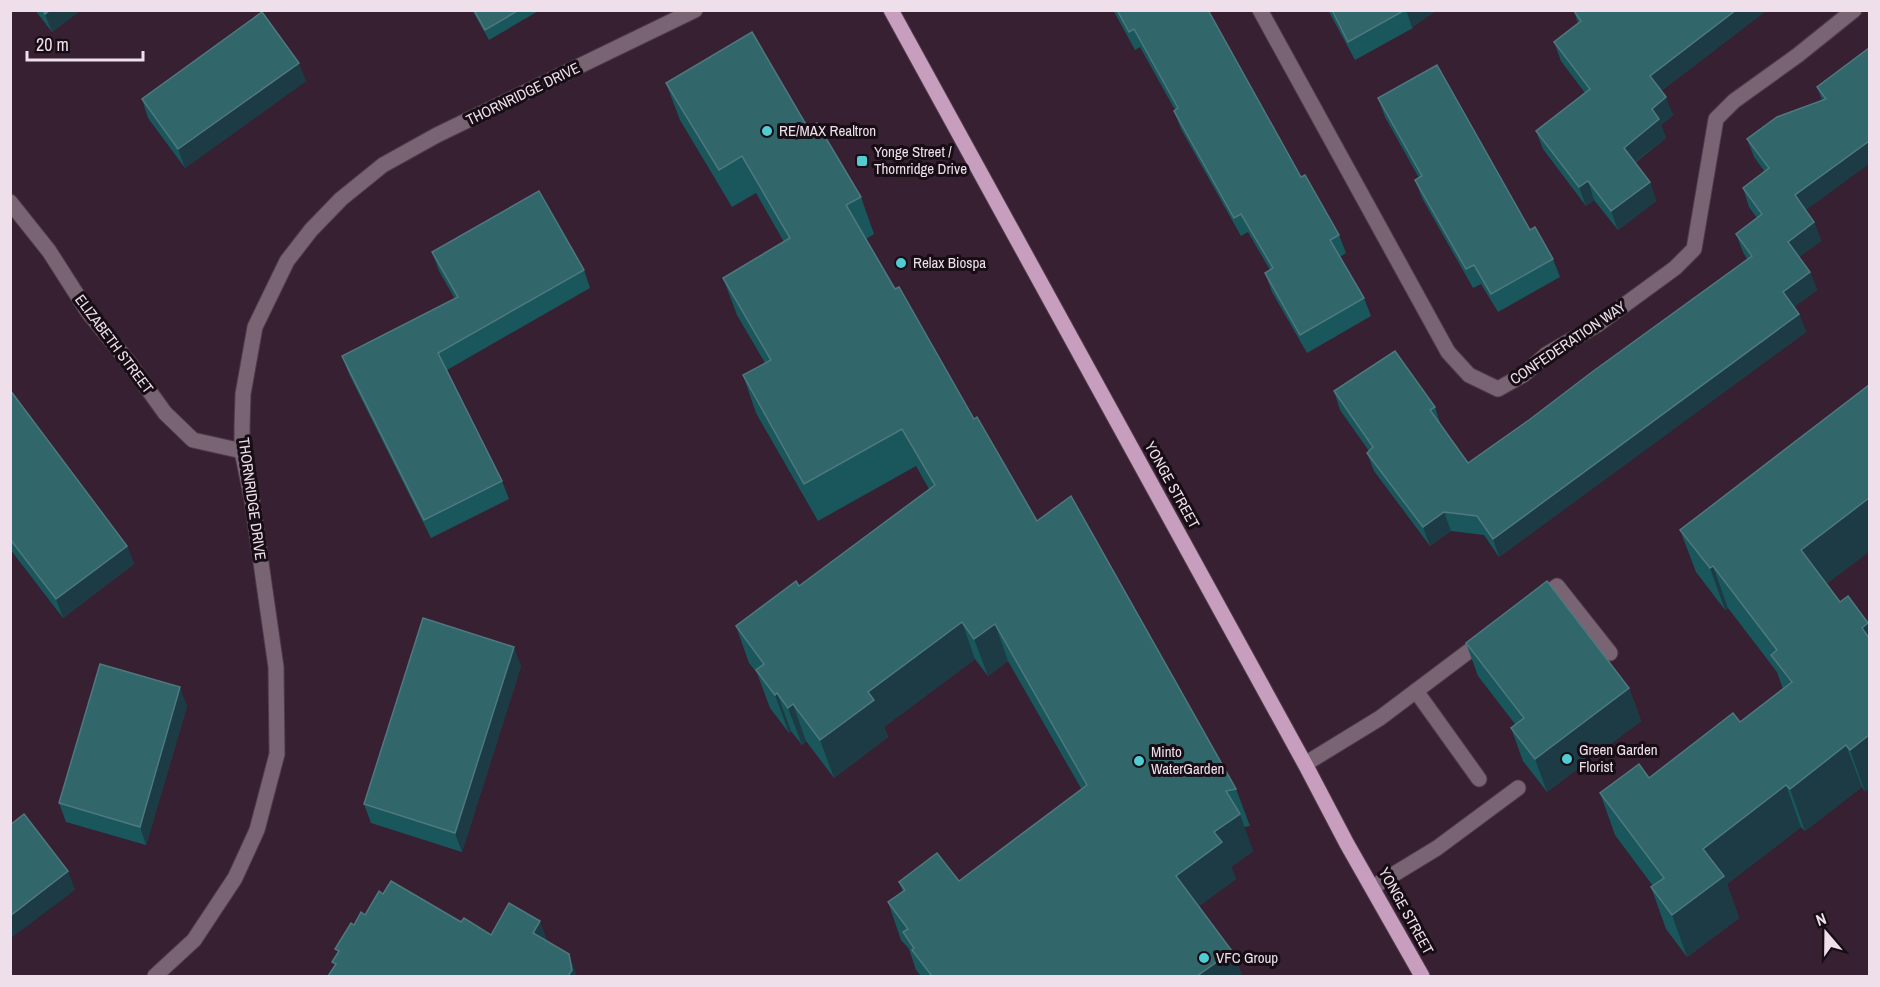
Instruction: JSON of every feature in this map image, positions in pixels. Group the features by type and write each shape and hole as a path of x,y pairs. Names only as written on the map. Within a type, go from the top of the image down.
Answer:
{"main road":[{"name":"YONGE STREET","path":"891,10 1347,844 1422,976"}],"street":[{"name":"THORNRIDGE DRIVE","path":"155,976 194,940 235,878 257,830 277,754 276,667 252,500 242,451 243,394 255,327 287,261 311,230 341,199 383,165 437,135 696,10"},
{"name":"CONFEDERATION WAY","path":"1260,10 1448,351 1469,375 1498,389 1523,375 1547,354 1597,324 1675,268 1694,249 1716,119 1734,101 1798,55 1854,10"},
{"name":"ELIZABETH STREET","path":"10,202 49,251 88,312 127,360 165,413 193,440 242,451"},
{"path":"1529,607 1557,586 1610,653"},
{"path":"1305,764 1380,718 1500,628"},
{"path":"1416,691 1479,779"},
{"path":"1373,887 1437,848 1518,788"}],"building":[{"path":"474,10 519,10 485,30"},
{"path":"1117,10 1208,10 1301,177 1305,175 1339,235 1330,240 1364,298 1300,335 1265,273 1273,268 1241,214 1234,218 1174,111 1178,108 1134,29 1129,32"},
{"path":"1332,10 1405,10 1348,42"},
{"path":"1575,10 1736,10 1650,76 1666,97 1652,109 1659,119 1624,148 1650,182 1611,211 1588,181 1579,187 1536,131 1590,89 1554,42 1581,21"},
{"path":"262,12 299,63 178,149 142,99"},
{"path":"752,32 808,128 817,123 861,197 846,205 895,289 899,287 974,419 977,417 1037,521 1071,496 1236,789 1226,791 1240,814 1214,832 1222,842 1176,876 1232,951 1197,976 932,976 912,950 914,948 903,932 908,929 888,902 905,890 899,882 937,853 959,881 1087,785 995,624 974,639 962,622 868,692 874,700 820,740 793,704 788,708 756,670 764,664 736,626 796,581 799,586 935,485 902,429 804,484 743,375 771,360 723,278 790,238 742,156 719,170 666,83"},
{"path":"1869,48 1869,141 1795,195 1814,222 1788,242 1810,272 1783,292 1799,314 1493,539 1477,516 1444,512 1423,527 1367,453 1373,447 1334,391 1395,351 1435,407 1430,410 1468,463 1752,256 1736,234 1762,214 1743,188 1769,168 1747,139 1777,117 1826,99 1817,87"},
{"path":"1437,65 1530,230 1535,227 1553,259 1491,294 1474,265 1466,269 1415,180 1422,176 1378,98"},
{"path":"539,191 584,270 438,353 502,481 424,520 342,356 458,297 432,252"},
{"path":"1869,385 1869,498 1801,550 1840,602 1848,596 1868,623 1862,628 1869,638 1869,735 1850,750 1846,745 1790,789 1786,785 1703,849 1724,876 1672,915 1651,887 1664,878 1600,793 1639,764 1649,778 1733,713 1740,722 1792,682 1771,655 1777,650 1713,566 1710,568 1680,530"},
{"path":"10,390 127,546 56,599 10,539"},
{"path":"1547,581 1629,688 1535,759 1511,728 1524,718 1466,643"},
{"path":"423,618 514,647 455,833 364,804"},
{"path":"100,664 180,687 140,827 59,803"},
{"path":"24,814 68,871 10,916 10,825"},
{"path":"391,881 461,922 464,918 491,935 509,903 540,921 533,933 569,954 572,970 568,976 328,976 336,964 332,962 339,951 335,949 351,923 354,925 361,912 365,915 379,891 383,894"}],"place":[{"name":"RE/MAX Realtron","path":"767,131"},
{"name":"Yonge Street / Thornridge Drive","path":"862,161"},
{"name":"Relax Biospa","path":"901,263"},
{"name":"Green Garden Florist","path":"1567,759"},
{"name":"Minto WaterGarden","path":"1139,761"},
{"name":"VFC Group","path":"1204,958"}]}
